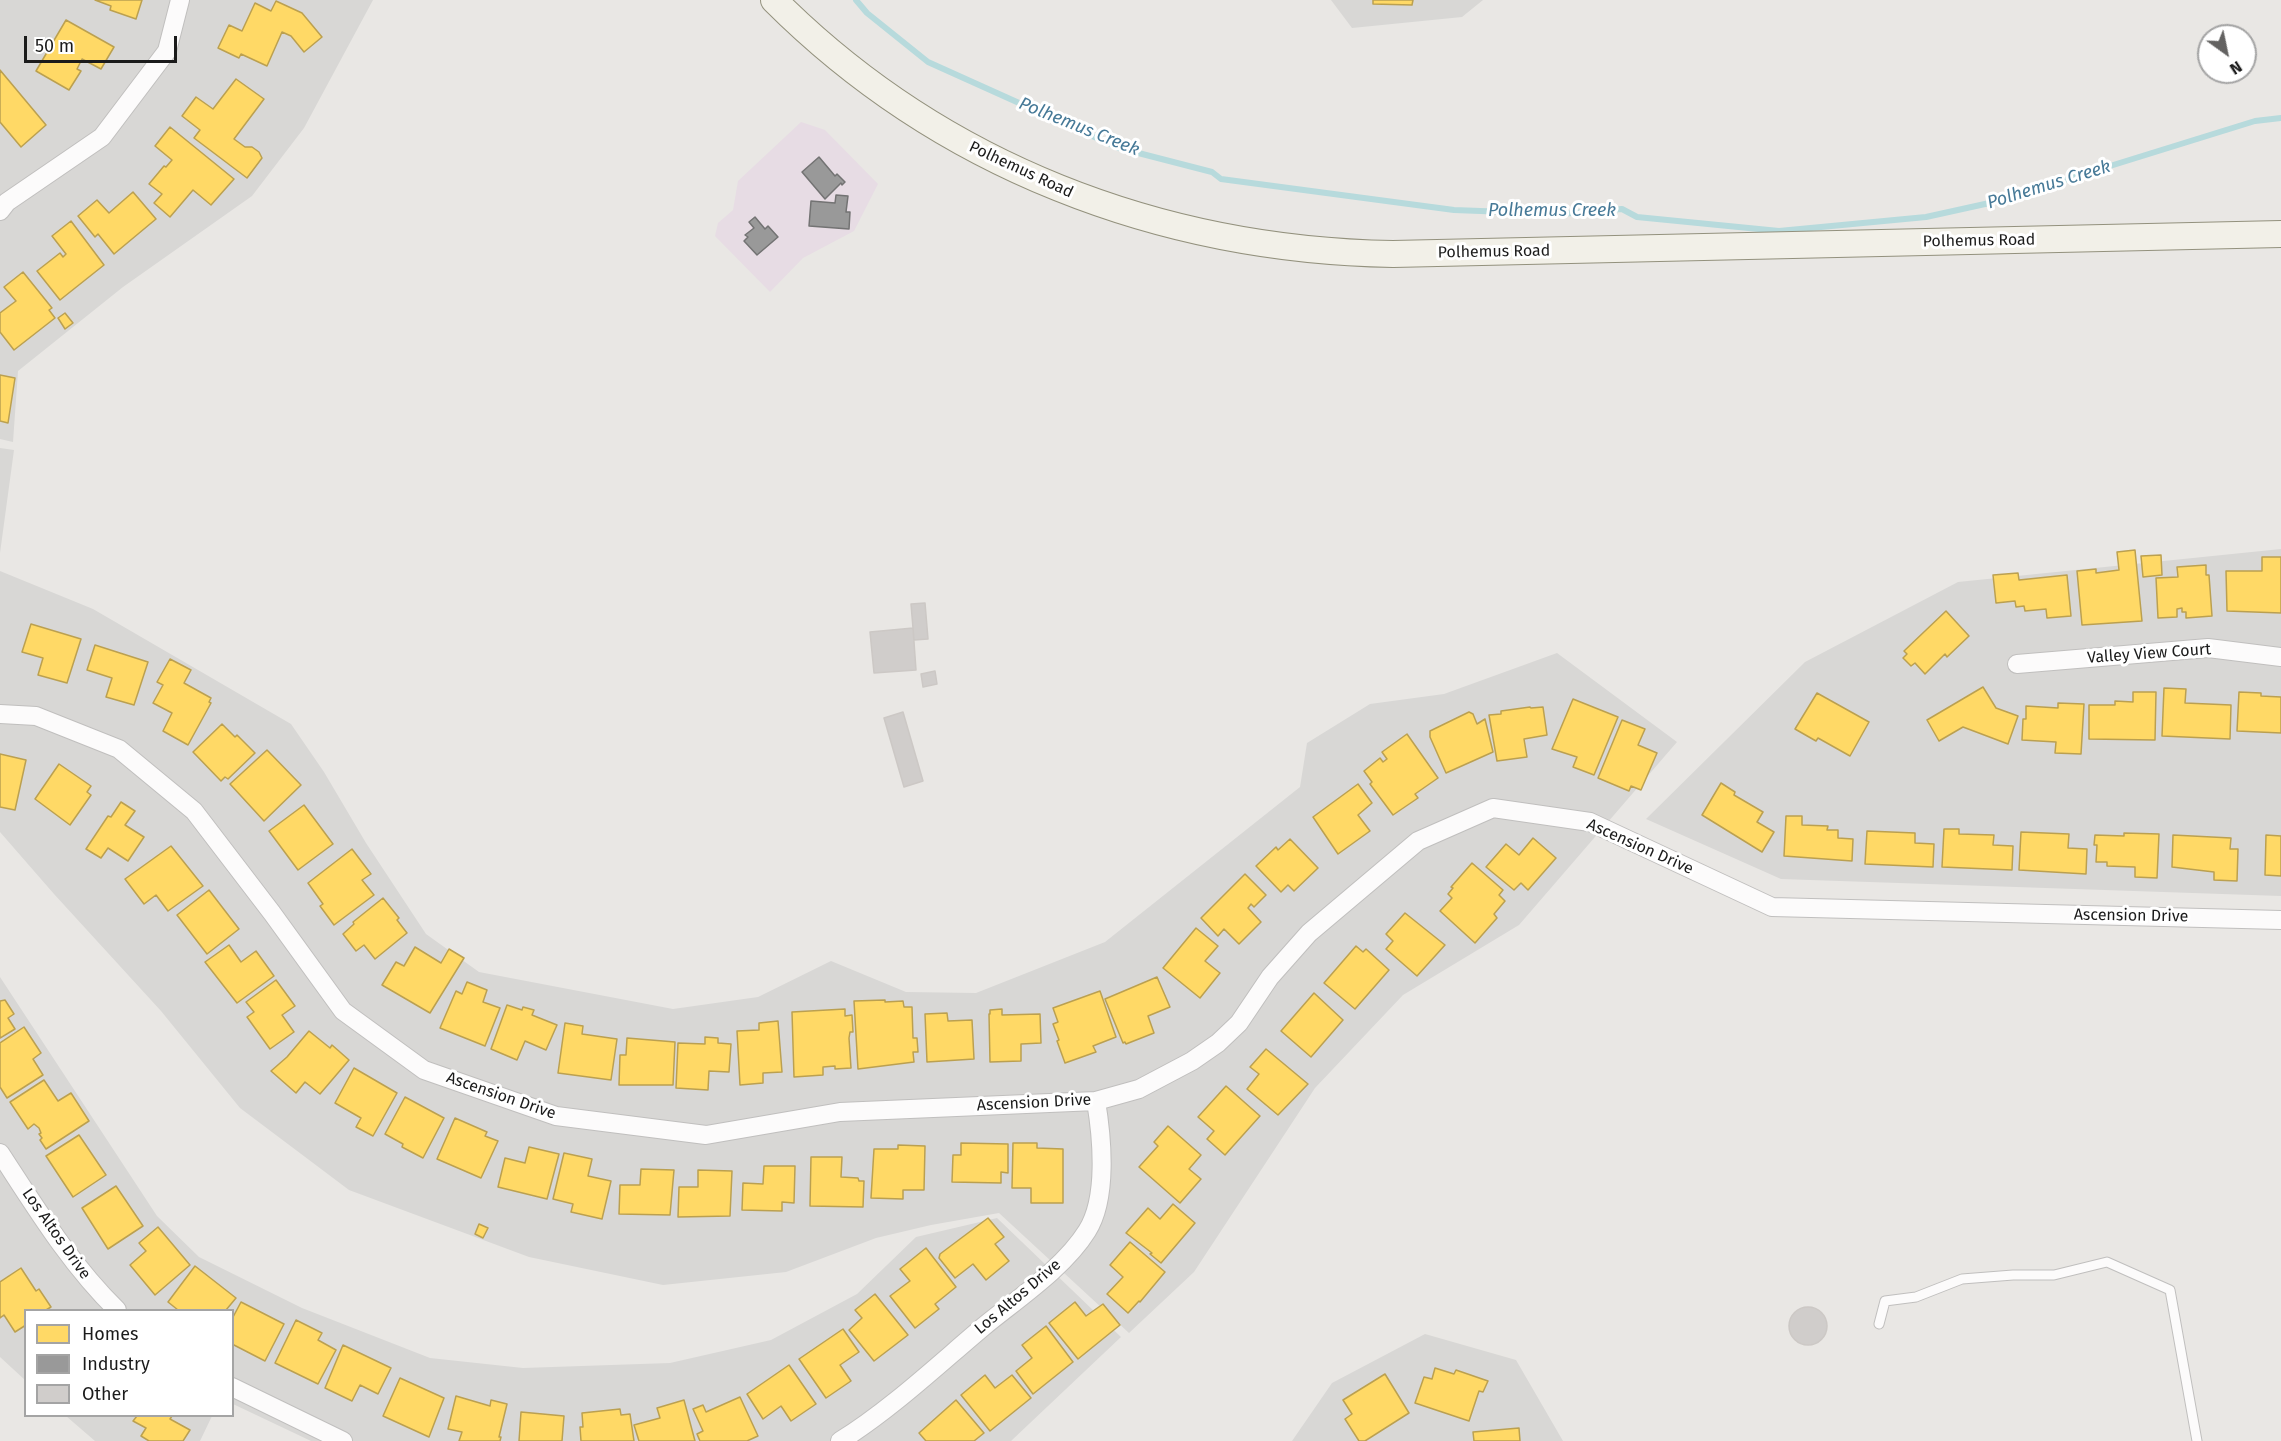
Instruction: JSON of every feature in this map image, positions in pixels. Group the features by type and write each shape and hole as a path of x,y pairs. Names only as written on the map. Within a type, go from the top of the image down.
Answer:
{"main road":[{"name":"Polhemus Road","path":"774,0 820,44 882,92 978,152 1049,185 1126,213 1211,236 1254,243 1334,252 1393,254 2281,234"}],"street":[{"path":"2,203 102,136 167,51 180,0"},
{"name":"Valley View Court","path":"2017,664 2208,648 2281,657"},
{"name":"Ascension Drive","path":"0,714 36,716 119,749 194,811 343,1011 424,1070 556,1116 706,1135 840,1112 1096,1101 1138,1089 1166,1076 1218,1043 1239,1023 1270,977 1309,933 1418,840 1493,808 1590,822 1772,907 2281,920"},
{"name":"Los Altos Drive","path":"840,1441 854,1433 1063,1261 1088,1230 1101,1192 1101,1136 1096,1101"},
{"name":"Los Altos Drive","path":"0,1153 69,1257 94,1288 115,1309"},
{"path":"234,1388 343,1441"}],"lane":[{"path":"1879,1324 1885,1301 1916,1297 1962,1279 2054,1275 2107,1262 2170,1290 2197,1441"}],"shaded area":[{"path":"0,0 373,0 304,128 252,196 123,287 18,371 13,442 0,439"},
{"path":"1331,0 1483,0 1462,17 1352,28"},
{"path":"801,122 825,130 878,184 854,231 803,258 770,292 715,236 718,223 733,210 738,181"},
{"path":"0,448 14,450 0,553"},
{"path":"2281,549 2281,896 1781,879 1646,819 1805,662 1958,582"},
{"path":"0,571 93,609 291,724 324,772 366,843 426,934 479,972 673,1009 758,997 831,961 906,992 976,993 1105,942 1300,787 1307,743 1370,704 1444,694 1557,653 1677,742 1519,925 1403,995 1315,1088 1194,1272 1129,1333 999,1213 876,1238 786,1272 663,1285 529,1257 349,1190 240,1108 161,1011 0,832"},
{"path":"0,977 157,1216 199,1257 302,1308 430,1358 523,1368 670,1363 771,1340 857,1294 916,1237 997,1218 1121,1337 1011,1441 311,1441 234,1404 234,1309 24,1309 24,1379 0,1357"},
{"path":"1425,1334 1516,1360 1563,1441 1292,1441 1332,1383"},
{"path":"67,1417 212,1417 200,1441 95,1441"}],"building: Homes":[{"path":"95,0 142,0 136,19 110,10 111,6"},
{"path":"1373,0 1413,0 1412,5 1373,4"},
{"path":"276,1 302,13 322,37 304,52 291,36 282,32 267,66 241,54 239,58 218,48 229,25 242,31 255,3 271,11"},
{"path":"66,20 114,47 101,69 82,59 77,69 81,71 69,90 36,71"},
{"path":"0,70 46,125 21,147 0,122"},
{"path":"236,79 264,99 234,139 245,147 252,147 259,152 262,158 247,178 194,138 200,130 182,116 196,97 213,109"},
{"path":"170,127 234,179 211,205 193,190 170,217 154,203 162,194 149,184 172,160 155,146"},
{"path":"133,192 156,219 114,254 98,234 95,237 78,216 97,200 109,213"},
{"path":"71,221 104,265 60,300 37,271 60,253 63,257 66,254 52,236"},
{"path":"23,272 52,308 49,310 55,318 14,350 0,332 0,313 16,301 4,287"},
{"path":"65,313 73,323 65,329 58,318"},
{"path":"0,375 15,378 8,423 0,421"},
{"path":"2135,550 2142,621 2082,625 2077,571 2096,569 2096,573 2119,570 2117,552"},
{"path":"2161,555 2162,575 2143,577 2141,556"},
{"path":"2262,557 2281,557 2281,613 2227,611 2226,571 2262,571"},
{"path":"2206,565 2206,575 2209,575 2212,616 2186,618 2186,612 2182,612 2182,608 2177,609 2177,617 2158,618 2156,578 2178,577 2177,567"},
{"path":"2018,573 2019,580 2067,575 2071,616 2047,618 2046,609 2025,611 2024,606 2016,607 2015,601 1996,603 1993,575"},
{"path":"1946,611 1969,636 1947,657 1945,654 1925,674 1915,663 1911,666 1903,658 1907,654 1904,651"},
{"path":"31,624 81,639 67,683 38,675 43,658 22,652"},
{"path":"95,645 148,662 134,705 106,697 112,678 87,670"},
{"path":"170,659 191,670 184,683 211,698 209,702 211,703 188,745 163,731 172,713 153,703 163,685 157,682"},
{"path":"1983,687 1996,708 2018,716 2008,744 1963,727 1939,741 1927,720"},
{"path":"2164,688 2186,689 2185,703 2231,705 2230,739 2162,736"},
{"path":"2133,692 2156,692 2155,740 2089,739 2089,705 2115,705 2115,701 2133,702"},
{"path":"2239,692 2281,697 2281,733 2237,731"},
{"path":"1817,693 1869,722 1850,756 1818,738 1816,741 1795,729"},
{"path":"1573,699 1618,717 1594,775 1573,767 1577,757 1552,749"},
{"path":"2058,703 2084,704 2081,754 2055,753 2056,742 2022,740 2026,706 2058,708"},
{"path":"1530,707 1543,707 1547,735 1524,739 1527,757 1497,761 1489,715"},
{"path":"1469,712 1473,714 1477,724 1485,719 1493,752 1446,773 1430,737 1430,731"},
{"path":"1622,720 1645,729 1638,745 1657,753 1641,790 1631,786 1629,791 1598,778"},
{"path":"222,724 255,753 228,779 225,777 221,781 193,752"},
{"path":"1407,734 1438,778 1415,794 1418,798 1393,815 1370,784 1372,782 1364,771 1380,758 1383,762 1387,759 1382,752"},
{"path":"267,750 301,785 264,821 230,784"},
{"path":"0,754 26,760 15,810 0,807"},
{"path":"59,764 91,786 87,792 91,795 70,825 35,799"},
{"path":"1721,783 1735,792 1734,795 1763,812 1757,822 1774,832 1762,852 1702,815"},
{"path":"1358,784 1372,803 1358,815 1370,831 1338,854 1313,817"},
{"path":"121,802 135,811 125,825 144,837 128,861 108,848 101,858 86,849 108,816 111,817"},
{"path":"304,805 333,844 298,870 269,831"},
{"path":"1786,816 1802,816 1802,825 1828,826 1827,830 1838,830 1838,838 1853,839 1852,861 1784,856"},
{"path":"1944,829 1959,829 1959,834 1994,835 1993,845 2013,846 2012,870 1942,867"},
{"path":"1867,831 1915,833 1915,843 1934,844 1933,867 1865,864"},
{"path":"2021,832 2069,834 2068,848 2087,849 2086,874 2019,870"},
{"path":"2124,833 2159,834 2157,878 2135,877 2135,867 2107,866 2107,862 2096,862 2095,835 2124,836"},
{"path":"2173,835 2231,838 2230,849 2238,849 2237,881 2214,880 2214,872 2172,867"},
{"path":"2266,835 2281,836 2281,876 2265,875"},
{"path":"1533,838 1556,858 1528,890 1521,883 1514,890 1486,867 1506,844 1519,855"},
{"path":"1290,839 1318,868 1294,891 1288,885 1281,892 1256,866 1276,847 1278,850"},
{"path":"171,846 203,886 168,911 156,895 144,904 125,879"},
{"path":"352,849 371,874 362,880 374,895 334,925 320,906 323,904 308,883"},
{"path":"1472,863 1503,890 1499,895 1505,901 1494,914 1497,918 1475,943 1440,911 1452,898 1448,894 1453,888 1451,887"},
{"path":"1245,874 1266,895 1254,907 1251,904 1248,908 1261,922 1239,944 1224,929 1218,936 1201,918"},
{"path":"209,890 239,929 207,954 177,915"},
{"path":"383,898 399,918 397,920 407,933 375,959 364,945 356,951 343,934 354,924 353,922"},
{"path":"1405,913 1445,945 1417,976 1386,949 1393,941 1386,934"},
{"path":"1196,928 1218,946 1205,961 1220,973 1200,998 1163,968"},
{"path":"229,945 241,962 256,951 274,976 237,1003 205,962"},
{"path":"1356,946 1363,952 1366,949 1389,970 1355,1009 1324,983"},
{"path":"415,947 441,963 449,949 464,958 430,1013 382,985 396,962 404,966"},
{"path":"1157,977 1170,1007 1148,1016 1154,1033 1126,1044 1123,1043 1105,999"},
{"path":"276,980 295,1006 282,1015 294,1032 270,1049 247,1017 254,1012 246,1002"},
{"path":"467,982 487,990 483,1002 500,1008 485,1046 440,1028 456,991 462,994"},
{"path":"1100,991 1116,1037 1093,1046 1096,1052 1065,1063 1053,1024 1058,1022 1053,1008"},
{"path":"1314,993 1343,1020 1311,1057 1281,1031"},
{"path":"5,1000 14,1014 8,1018 15,1029 0,1038 0,1001"},
{"path":"885,1000 885,1002 903,1001 904,1007 912,1007 913,1038 917,1038 918,1052 913,1052 914,1062 858,1069 854,1001"},
{"path":"507,1005 522,1010 523,1007 534,1010 532,1015 557,1025 546,1050 525,1041 517,1060 491,1049"},
{"path":"845,1009 845,1016 852,1015 853,1032 850,1032 849,1038 851,1068 823,1067 823,1075 794,1077 792,1012"},
{"path":"1002,1009 1002,1015 1040,1014 1041,1043 1021,1044 1021,1061 990,1062 989,1014 990,1010"},
{"path":"947,1013 948,1021 972,1020 974,1059 927,1062 925,1014"},
{"path":"778,1021 782,1072 763,1073 763,1083 740,1085 737,1031 759,1030 759,1023"},
{"path":"565,1023 583,1026 582,1034 617,1039 611,1080 558,1073"},
{"path":"24,1027 41,1053 33,1059 43,1075 7,1098 0,1087 0,1043"},
{"path":"309,1031 330,1048 332,1045 349,1060 320,1094 305,1082 296,1093 271,1071 287,1057"},
{"path":"705,1037 718,1038 718,1043 731,1044 729,1072 709,1071 708,1090 676,1088 678,1043 705,1044"},
{"path":"627,1038 675,1042 673,1085 619,1085 620,1055 626,1055"},
{"path":"1266,1049 1308,1084 1278,1115 1247,1089 1259,1074 1250,1067"},
{"path":"354,1068 397,1093 373,1136 356,1127 361,1118 335,1103"},
{"path":"44,1080 58,1101 71,1093 89,1121 46,1149 40,1140 42,1138 39,1128 34,1124 28,1129 10,1102"},
{"path":"1226,1086 1260,1116 1225,1155 1207,1139 1214,1131 1198,1117"},
{"path":"405,1097 444,1118 423,1158 402,1147 403,1144 385,1134"},
{"path":"455,1118 487,1132 485,1136 498,1141 481,1178 437,1159"},
{"path":"1168,1126 1201,1155 1189,1169 1201,1179 1180,1203 1139,1167 1158,1146 1154,1142"},
{"path":"79,1135 106,1175 73,1197 46,1156"},
{"path":"961,1143 1008,1144 1008,1173 1001,1172 1001,1183 952,1182 953,1155 961,1155"},
{"path":"1013,1143 1037,1143 1037,1148 1063,1149 1063,1203 1031,1203 1031,1188 1012,1188"},
{"path":"898,1145 925,1146 924,1190 903,1190 903,1199 871,1198 874,1149 898,1149"},
{"path":"529,1147 559,1154 547,1199 498,1187 505,1158 525,1163"},
{"path":"564,1153 592,1159 588,1176 611,1181 602,1219 571,1212 573,1204 553,1199"},
{"path":"811,1157 842,1157 841,1177 858,1178 859,1181 864,1181 863,1207 810,1206"},
{"path":"764,1166 795,1166 794,1203 782,1202 782,1211 742,1210 743,1183 763,1184"},
{"path":"641,1169 674,1170 670,1215 619,1214 620,1185 640,1185"},
{"path":"698,1170 732,1171 730,1216 678,1217 679,1187 698,1187"},
{"path":"116,1186 143,1226 108,1249 82,1208"},
{"path":"1173,1204 1195,1223 1161,1263 1126,1233 1148,1208 1160,1219"},
{"path":"988,1218 1004,1237 995,1244 1009,1261 986,1280 973,1264 955,1278 939,1258 940,1254"},
{"path":"479,1224 488,1228 483,1238 475,1234"},
{"path":"158,1227 190,1265 155,1295 130,1265 146,1251 139,1243"},
{"path":"1130,1242 1165,1272 1128,1313 1107,1294 1123,1277 1110,1265"},
{"path":"926,1248 956,1287 935,1304 939,1309 915,1328 890,1296 910,1281 900,1269"},
{"path":"195,1266 236,1298 227,1309 177,1309 168,1302"},
{"path":"21,1268 36,1291 39,1289 51,1307 24,1309 24,1326 15,1332 4,1315 0,1318 0,1282"},
{"path":"875,1294 908,1335 874,1361 849,1330 862,1318 855,1310"},
{"path":"241,1302 284,1324 265,1361 234,1345 234,1315"},
{"path":"1075,1302 1086,1316 1103,1304 1120,1325 1078,1359 1049,1323"},
{"path":"296,1320 322,1333 318,1340 336,1350 318,1384 275,1363"},
{"path":"1046,1326 1073,1362 1033,1394 1016,1371 1032,1358 1022,1345"},
{"path":"843,1329 859,1352 840,1365 851,1381 826,1398 799,1359"},
{"path":"343,1345 391,1368 378,1394 360,1385 352,1401 325,1388"},
{"path":"789,1365 816,1404 791,1421 781,1406 763,1419 747,1394"},
{"path":"1435,1368 1454,1374 1456,1370 1488,1381 1483,1392 1479,1391 1469,1421 1415,1403 1424,1377 1432,1379"},
{"path":"1385,1374 1409,1413 1365,1441 1359,1441 1345,1419 1352,1414 1343,1400"},
{"path":"985,1375 995,1388 1012,1375 1031,1398 990,1431 961,1395"},
{"path":"400,1378 444,1398 429,1437 383,1416"},
{"path":"456,1396 490,1406 491,1400 507,1404 500,1441 459,1441 462,1432 448,1429"},
{"path":"740,1397 758,1436 747,1441 700,1441 697,1434 703,1431 693,1409 703,1405 706,1412"},
{"path":"684,1400 695,1441 639,1441 634,1425 660,1418 657,1408"},
{"path":"956,1400 984,1433 974,1441 926,1441 919,1433"},
{"path":"620,1409 621,1415 630,1414 634,1441 581,1441 582,1413"},
{"path":"521,1412 564,1416 562,1441 519,1441"},
{"path":"136,1417 171,1417 170,1419 190,1430 183,1441 149,1441 141,1436 146,1428 133,1421"},
{"path":"1519,1428 1520,1441 1474,1441 1473,1432"}],"building: Industry":[{"path":"819,157 835,176 837,174 845,182 842,185 841,183 825,199 802,172"},
{"path":"836,195 848,196 846,212 850,212 849,229 809,226 811,201 835,203"},
{"path":"755,217 765,229 768,226 778,237 757,255 744,241 748,237 745,235 754,228 749,222"}],"building: Other":[{"path":"925,603 928,639 914,640 911,604"},
{"path":"913,628 916,670 874,673 870,632"},
{"path":"935,671 937,684 923,687 921,674"},
{"path":"903,712 923,781 904,787 884,718"},
{"path":"1808,1307 1815,1308 1821,1313 1826,1319 1826,1333 1821,1339 1815,1344 1808,1345 1801,1344 1795,1339 1790,1333 1789,1326 1790,1319 1795,1313 1801,1308"}],"waterway":[{"name":"Polhemus Creek","path":"856,0 867,13 928,62 1119,148 1212,172 1221,179 1454,210 1560,214 1622,209 1637,217 1779,231 1926,217 1994,202 2255,121 2281,118"}]}
